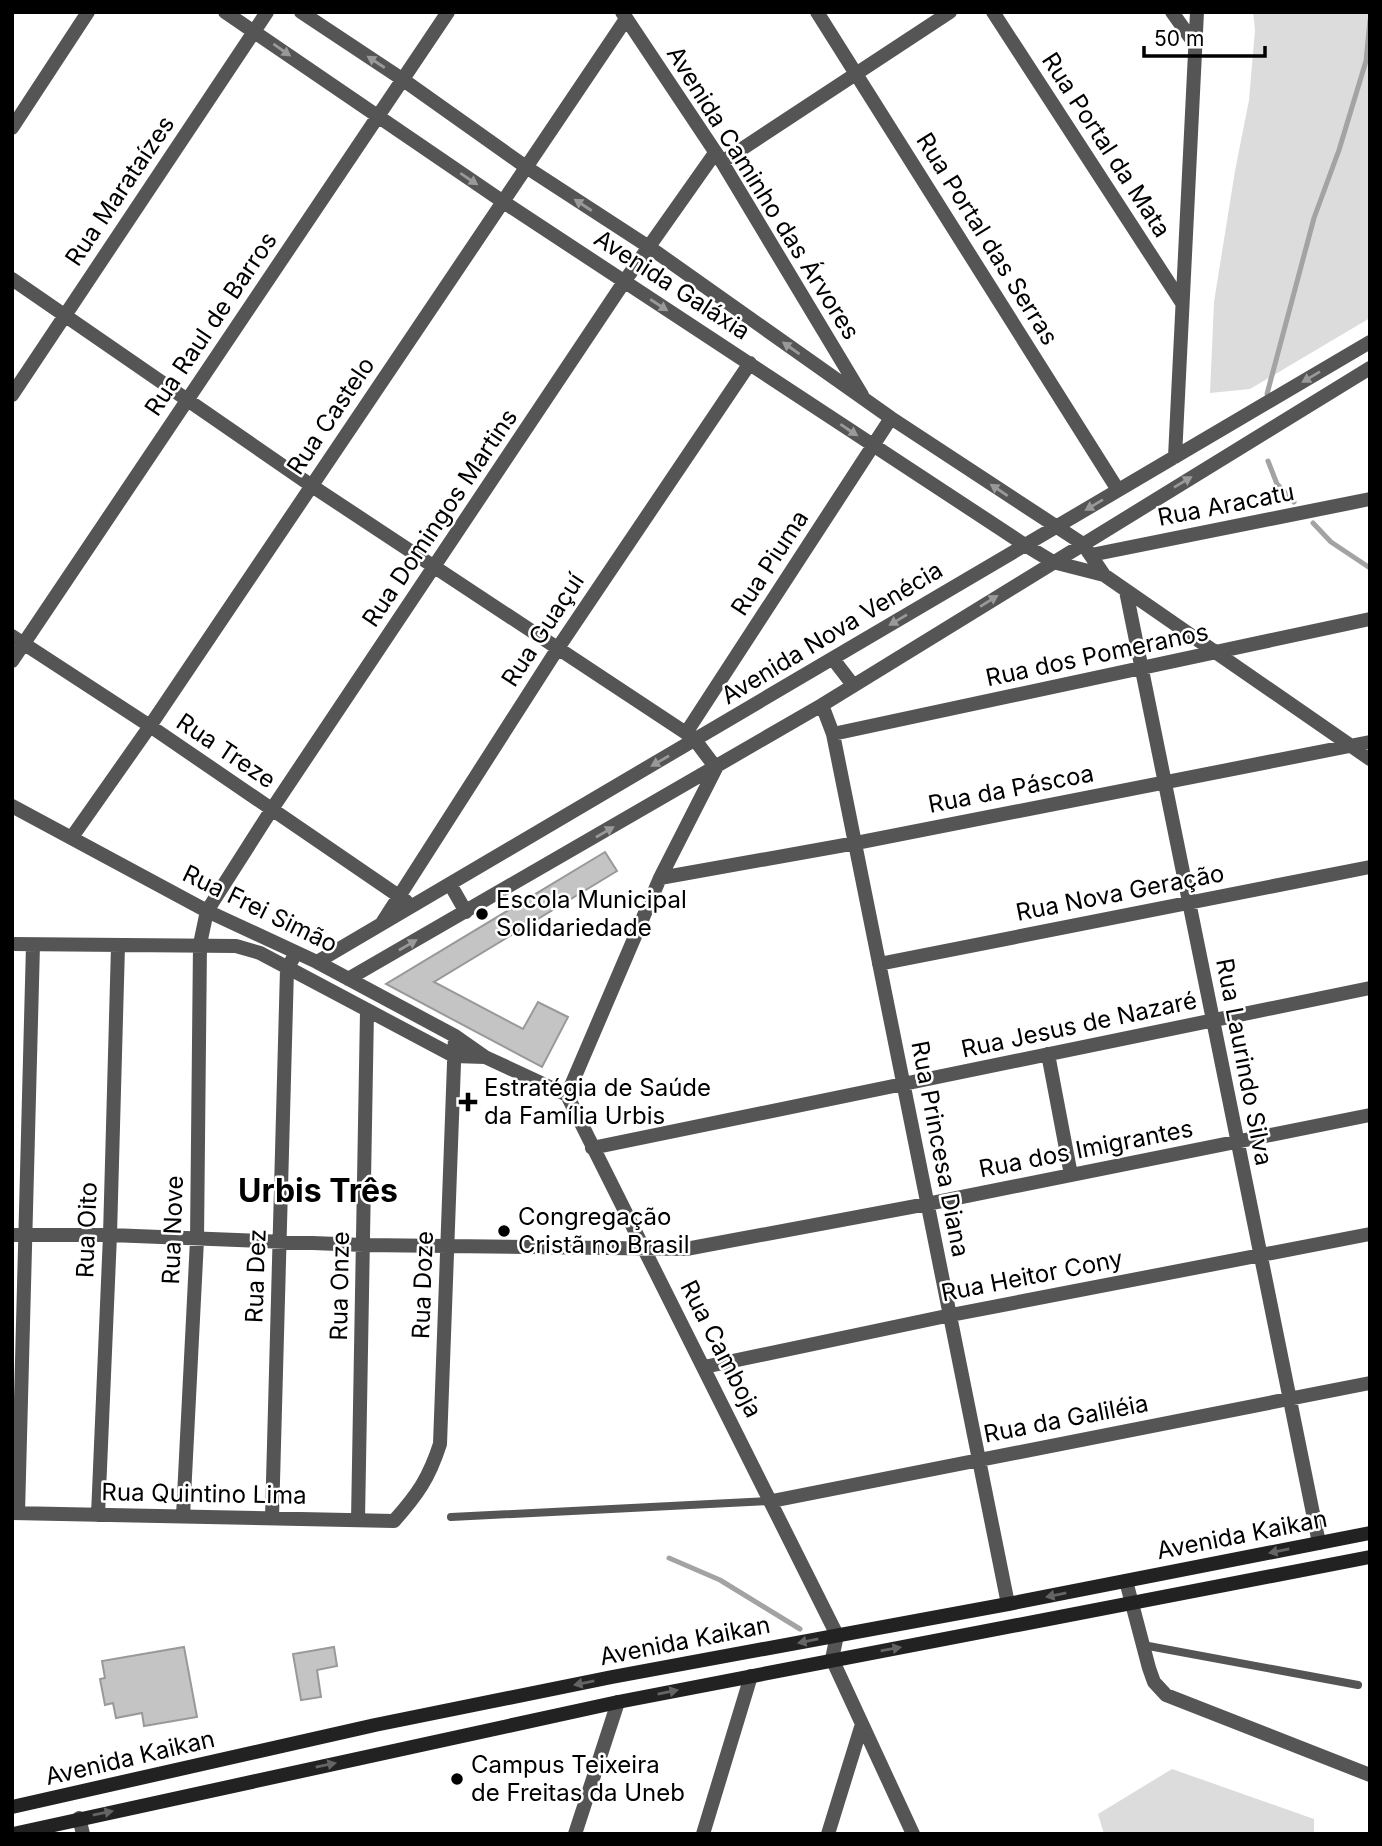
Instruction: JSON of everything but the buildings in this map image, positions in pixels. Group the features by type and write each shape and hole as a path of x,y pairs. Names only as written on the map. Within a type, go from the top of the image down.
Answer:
{"street":[{"path":"12,128 88,12"},
{"name":"Avenida Galáxia","path":"225,12 502,201 1025,545 1053,562 1104,575"},
{"name":"Rua Marataízes","path":"12,395 267,12"},
{"name":"Avenida Galáxia","path":"301,12 402,79 526,167 649,247 891,418 1087,550"},
{"name":"Rua Raul de Barros","path":"12,661 18,640 187,401 448,12"},
{"name":"Rua Portal das Serras","path":"817,12 1118,490"},
{"path":"719,158 950,12"},
{"name":"Rua Portal da Mata","path":"993,12 1182,303"},
{"path":"1172,12 1194,43"},
{"path":"1175,457 1197,12"},
{"name":"Avenida Caminho das Árvores","path":"624,15 719,158 864,399"},
{"name":"Rua Castelo","path":"72,837 312,486 526,167 624,15"},
{"name":"Rua Domingos Martins","path":"207,911 272,809 624,282 719,158"},
{"path":"12,279 312,486 690,736 716,768"},
{"name":"Avenida Nova Venécia","path":"317,962 414,906 690,736 833,659 1370,342"},
{"name":"Rua Guaçuí","path":"380,926 558,648 750,363"},
{"path":"348,979 716,768 1053,562 1087,550 1370,368"},
{"name":"Rua Piuma","path":"690,736 891,418"},
{"name":"Rua Aracatu","path":"1087,550 1370,499"},
{"path":"1087,550 1104,575 1370,760"},
{"name":"Rua Laurindo Silva","path":"1126,591 1319,1543"},
{"name":"Rua dos Pomeranos","path":"833,734 1370,619"},
{"name":"Rua Treze","path":"18,640 150,726 414,906"},
{"path":"833,659 853,685"},
{"name":"Rua Princesa Diana","path":"822,705 833,734 856,843 1008,1604"},
{"name":"Rua da Páscoa","path":"660,878 856,843 1370,742"},
{"path":"567,1095 660,878 716,768"},
{"name":"Rua Frei Simão","path":"12,806 207,911 317,962 455,1036 485,1056 567,1095"},
{"name":"Rua Nova Geração","path":"879,964 1370,867"},
{"path":"450,884 466,912"},
{"name":"Rua Nove","path":"184,1516 197,1240 200,944 207,911"},
{"path":"12,944 236,946 260,953 287,969"},
{"path":"15,1513 20,1235 33,945"},
{"name":"Rua Oito","path":"98,1515 110,1235 118,946"},
{"name":"Rua Dez","path":"272,1518 287,969 296,953"},
{"name":"Rua Frei Simão","path":"287,969 454,1056 485,1056"},
{"name":"Rua Jesus de Nazaré","path":"592,1148 904,1086 1370,988"},
{"name":"Rua Onze","path":"358,1520 367,1012"},
{"name":"Rua Doze","path":"394,1521 412,1501 430,1474 440,1444 455,1036"},
{"path":"1048,1054 1071,1175"},
{"name":"Rua Camboja","path":"567,1095 772,1501 835,1647 862,1724 913,1834"},
{"name":"Rua dos Imigrantes","path":"20,1235 110,1235 447,1247 686,1249 927,1204 1370,1115"},
{"name":"Rua Heitor Cony","path":"704,1367 951,1315 1370,1234"},
{"name":"Rua da Galiléia","path":"772,1501 1370,1384"},
{"name":"Rua Quintino Lima","path":"15,1513 394,1521"},
{"name":"Avenida Kaikan","path":"13,1834 751,1675 835,1647 1008,1604 1370,1533"},
{"name":"Avenida Kaikan","path":"12,1807 375,1725 612,1677 835,1647 1006,1629 1370,1557"},
{"path":"1126,1581 1154,1682 1166,1695 1370,1775"},
{"path":"702,1834 751,1675"},
{"path":"575,1834 618,1702"},
{"path":"828,1834 862,1724"},
{"path":"79,1818 83,1834"}],"lane":[{"path":"451,1517 772,1501"},
{"path":"1143,1645 1358,1685"}],"shaded area":[{"path":"1253,12 1370,12 1370,318 1250,389 1210,393 1214,302 1249,100 1255,30"},
{"path":"1172,1769 1314,1819 1314,1834 1104,1834 1098,1814"}],"waterway":[{"path":"1267,394 1314,218 1339,150 1366,61 1370,20"},
{"path":"1268,461 1277,484 1294,502"},
{"path":"1313,523 1331,542 1370,568"},
{"path":"669,1558 720,1580 800,1629"}],"place":[{"name":"Escola Municipal Solidariedade","path":"482,914"},
{"name":"Estratégia de Saúde da Família Urbis","path":"468,1102"},
{"name":"Congregação Cristã no Brasil","path":"504,1231"},
{"name":"Campus Teixeira de Freitas da Uneb","path":"457,1779"}],"district":[{"name":"Urbis Três","path":"318,1191"}]}
